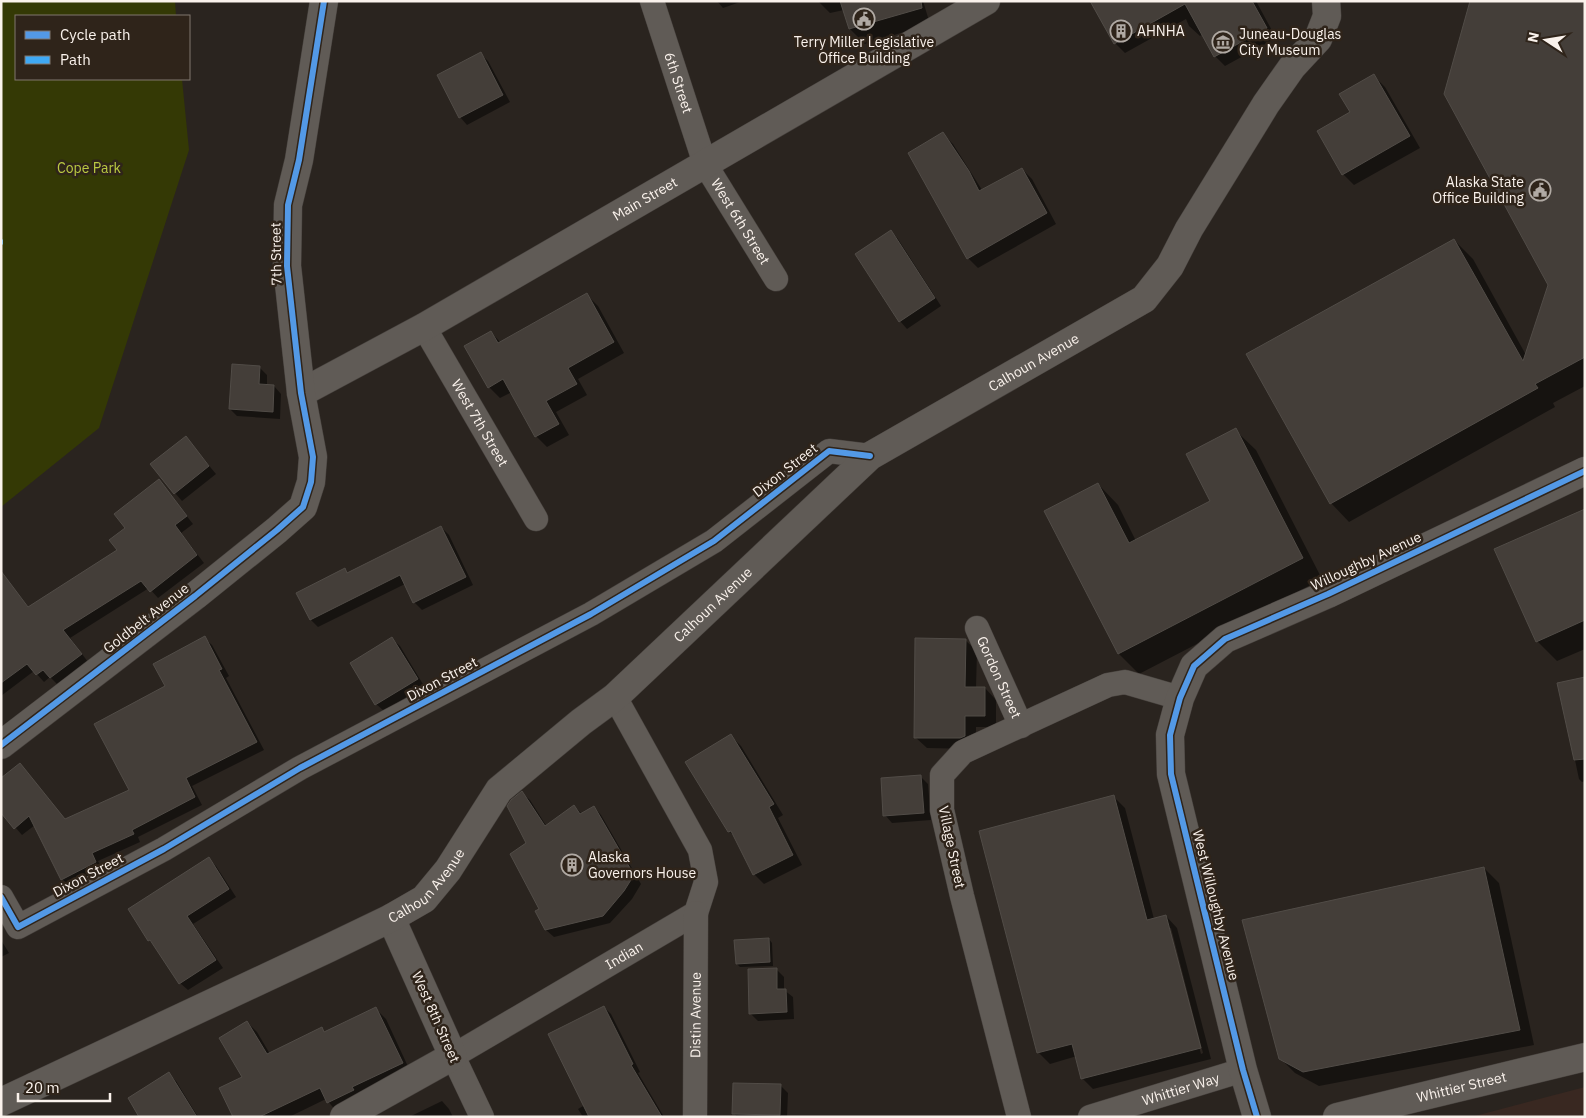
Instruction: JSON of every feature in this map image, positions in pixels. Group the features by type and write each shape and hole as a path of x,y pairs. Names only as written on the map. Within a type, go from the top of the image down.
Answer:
{"main road":[{"name":"7th Street","path":"303,506 311,482 314,456 301,393 287,266 288,205 299,160 324,1"},
{"name":"Calhoun Avenue","path":"1,1102 391,918 424,899 448,870 499,790 581,722 615,697 870,456 1144,299 1170,266 1189,229 1266,104 1292,67 1318,39 1327,16 1326,1"},
{"name":"Main Street","path":"301,393 424,327 982,2"},
{"name":"Willoughby Avenue","path":"1180,698 1194,666 1225,639 1328,594 1585,471"},
{"name":"Goldbelt Avenue","path":"1,744 195,596 277,530 303,506"},
{"name":"West Willoughby Avenue","path":"1180,698 1170,735 1171,774 1243,1070 1257,1117"},
{"name":"West 8th Street","path":"391,918 453,1056"},
{"name":"Indian","path":"344,1117 453,1056"},
{"name":"Whittier Street","path":"1337,1117 1585,1057"}],"street":[{"name":"6th Street","path":"652,1 705,164"},
{"name":"West 6th Street","path":"705,164 776,279"},
{"name":"West 7th Street","path":"424,327 536,519"},
{"name":"Dixon Street","path":"1,897 18,927 164,849 292,772 599,609 714,541 830,451 870,456"},
{"name":"Gordon Street","path":"977,628 1021,726"},
{"name":"Village Street","path":"1019,1117 942,810 942,775 964,752 1108,685 1125,682 1180,698"},
{"path":"615,697 700,850 706,882 696,913"},
{"name":"Indian","path":"453,1056 696,913"},
{"name":"Distin Avenue","path":"695,1117 696,913"},
{"name":"West 8th Street","path":"453,1056 482,1117"},
{"name":"Whittier Way","path":"1090,1117 1243,1070"}],"shaded area":[{"path":"1585,1087 1585,1117 1471,1117"}],"green space":[{"name":"Cope Park","path":"1,1 175,1 176,15 15,15 15,80 182,80 189,150 99,428 1,507"}],"building":[{"name":"Terry Miller Legislative Office Building","path":"840,1 921,1 922,8 849,29"},
{"path":"1090,1 1252,1 1267,28 1214,57 1185,4 1114,44"},
{"path":"1470,1 1585,1 1585,357 1535,384 1538,388 1330,504 1246,354 1454,239 1523,361 1548,285 1444,94"},
{"path":"481,52 503,95 459,118 437,75"},
{"path":"1374,74 1410,136 1342,175 1317,131 1350,112 1339,94"},
{"path":"943,132 969,171 979,191 1022,168 1047,213 967,259 908,153"},
{"path":"891,230 935,298 899,322 855,254"},
{"path":"587,293 614,342 568,368 577,384 546,401 559,424 535,437 503,379 488,388 464,346 491,331 498,343"},
{"path":"232,364 260,366 259,384 274,385 273,412 229,409"},
{"path":"1236,428 1303,558 1118,654 1044,511 1098,483 1129,543 1210,501 1186,454"},
{"path":"186,436 209,466 174,494 150,464"},
{"path":"159,479 187,516 175,525 197,555 150,592 141,581 63,630 82,654 50,678 43,670 36,675 27,664 1,683 1,571 28,607 117,550 109,540 125,528 114,514"},
{"path":"1585,509 1585,620 1536,642 1494,549"},
{"path":"441,526 466,577 413,603 400,575 310,620 296,593 345,568 347,573"},
{"path":"205,636 222,669 219,670 257,742 186,778 195,797 132,830 134,834 92,853 96,862 61,880 29,816 14,829 1,813 1,778 20,763 65,819 129,790 94,724 165,686 153,664"},
{"path":"392,637 418,679 375,705 350,663"},
{"path":"915,638 966,639 965,687 985,687 985,716 965,716 965,736 960,738 914,738"},
{"path":"1585,677 1585,759 1574,760 1557,683"},
{"path":"731,734 774,804 769,807 793,855 753,875 731,831 728,832 685,762"},
{"path":"921,775 924,813 883,816 881,778"},
{"name":"Alaska Governors House","path":"522,791 545,826 574,805 580,814 594,806 634,875 624,891 603,916 545,930 535,911 539,909 510,854 526,843 507,806"},
{"path":"1114,795 1147,920 1166,915 1201,1048 1081,1079 1072,1044 1037,1053 979,831"},
{"path":"209,857 229,889 187,916 216,960 179,984 128,909"},
{"path":"1484,867 1520,1030 1303,1072 1279,1059 1242,920"},
{"path":"769,938 770,962 736,964 734,940"},
{"path":"777,968 777,989 786,989 787,1012 749,1014 748,969"},
{"path":"604,1006 633,1064 631,1065 662,1117 589,1117 548,1034"},
{"path":"376,1007 403,1063 352,1087 354,1090 327,1103 320,1088 259,1117 233,1117 219,1088 242,1077 219,1038 247,1021 267,1054 322,1027 324,1032"},
{"path":"169,1072 197,1117 139,1117 128,1098"},
{"path":"733,1083 781,1084 780,1115 732,1114"}],"cycle path":[{"path":"1,745 195,596 303,507 311,482 313,457 301,393 287,266 288,205 299,160 324,1"},
{"path":"1,897 18,927 164,849 300,768 591,614 714,541 829,451 870,456"},
{"path":"1257,1117 1243,1070 1171,774 1170,735 1180,698 1194,666 1225,639 1328,594 1585,471"}],"place":[{"name":"Terry Miller Legislative Office Building","path":"864,19"},
{"name":"AHNHA","path":"1121,31"},
{"name":"Juneau-Douglas City Museum","path":"1223,42"},
{"name":"Alaska State Office Building","path":"1540,190"},
{"name":"Alaska Governors House","path":"572,865"}]}
